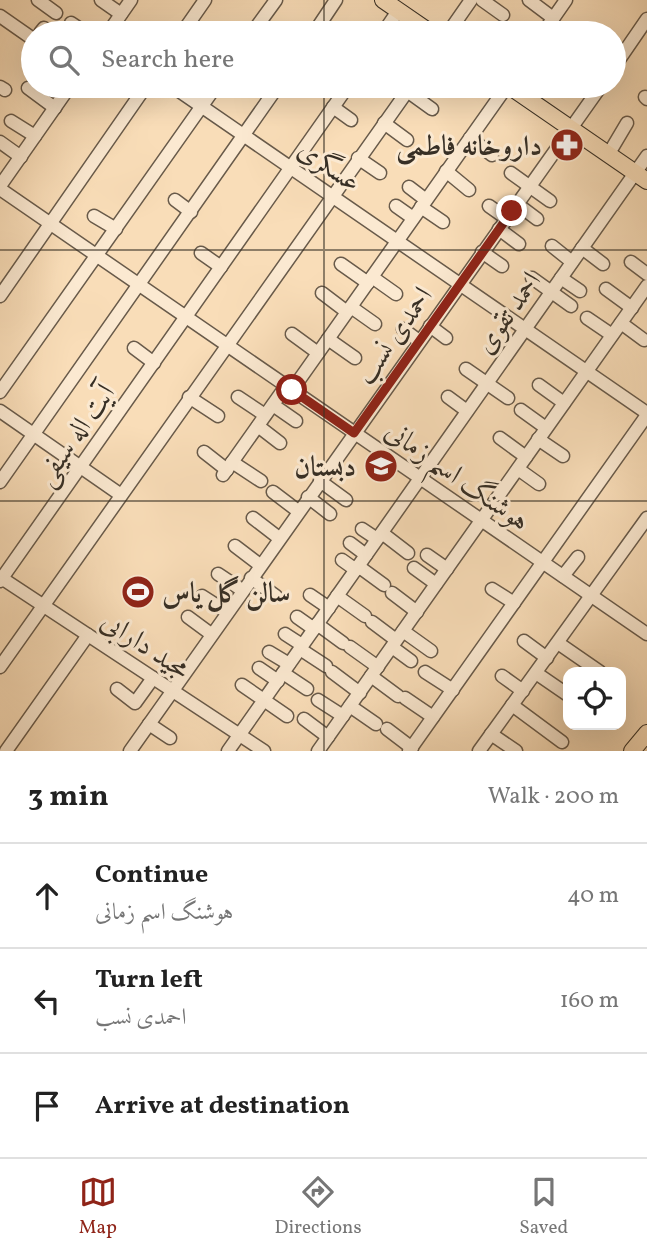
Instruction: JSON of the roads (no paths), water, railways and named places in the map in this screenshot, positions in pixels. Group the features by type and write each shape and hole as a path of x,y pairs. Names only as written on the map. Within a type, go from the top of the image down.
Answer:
{"main road":[{"path":"383,0 414,21"},
{"path":"526,98 641,177"},
{"path":"632,751 647,733"}],"street":[{"path":"38,0 56,13"},
{"path":"101,0 121,14"},
{"path":"116,21 131,0"},
{"path":"190,21 205,0"},
{"path":"261,21 276,0"},
{"path":"322,21 337,0"},
{"path":"456,21 471,0"},
{"path":"482,0 503,15"},
{"path":"529,0 553,18"},
{"path":"551,21 566,0"},
{"path":"391,21 398,10"},
{"path":"0,16 21,34"},
{"path":"626,50 647,19"},
{"path":"42,98 55,108"},
{"path":"0,187 62,98"},
{"path":"0,296 138,98"},
{"name":"عسگری","path":"190,98 647,414"},
{"path":"0,392 208,98"},
{"path":"0,482 141,285 270,98"},
{"name":"آیت اله سیفی","path":"1,579 339,98"},
{"path":"0,667 402,98"},
{"path":"420,98 432,109"},
{"path":"227,469 265,415 318,353 499,98"},
{"name":"احمدی نسب","path":"130,751 571,129 590,98"},
{"path":"333,107 351,120"},
{"path":"11,121 35,136"},
{"path":"384,123 407,140"},
{"path":"608,155 627,123"},
{"path":"470,138 492,155"},
{"path":"0,142 21,157"},
{"name":"احمد تقوی","path":"228,751 582,248 641,177 647,156"},
{"path":"358,158 380,173"},
{"path":"446,171 469,190"},
{"path":"511,173 550,201"},
{"name":"هوشنگ اسم زمانی","path":"0,187 592,597 645,628"},
{"path":"410,187 443,222"},
{"path":"175,200 191,212"},
{"path":"517,204 537,219"},
{"path":"396,206 413,218"},
{"path":"489,206 519,244"},
{"path":"94,216 116,229"},
{"path":"552,246 572,262"},
{"path":"582,248 603,264"},
{"path":"482,252 502,266"},
{"path":"201,253 222,267"},
{"path":"631,262 647,274"},
{"path":"341,264 396,294"},
{"path":"532,278 570,306"},
{"path":"561,278 580,291"},
{"path":"606,289 632,308"},
{"path":"322,293 375,324"},
{"path":"318,751 612,335 645,294"},
{"path":"587,318 612,335"},
{"path":"621,323 644,340"},
{"path":"430,326 446,338"},
{"path":"403,329 419,341"},
{"path":"292,334 318,353"},
{"path":"328,339 355,358"},
{"path":"134,348 154,363"},
{"path":"467,369 508,398"},
{"path":"539,385 564,404"},
{"path":"190,397 218,416"},
{"path":"238,397 265,415 296,421"},
{"path":"448,397 467,411"},
{"path":"521,410 546,428"},
{"path":"0,411 121,495"},
{"path":"318,700 381,727 410,749 647,414"},
{"path":"265,415 280,443"},
{"path":"500,438 526,457"},
{"path":"538,439 563,456"},
{"path":"204,452 227,469 261,481"},
{"path":"518,469 539,484"},
{"path":"320,481 346,500"},
{"path":"273,492 298,511"},
{"path":"308,497 330,514"},
{"path":"253,517 279,538"},
{"path":"478,751 647,518"},
{"path":"362,529 408,553"},
{"path":"350,543 366,555"},
{"path":"235,546 260,565"},
{"path":"427,555 447,569"},
{"path":"563,576 578,557"},
{"path":"342,559 417,611"},
{"path":"414,568 436,584"},
{"path":"218,574 242,590"},
{"path":"251,578 276,596"},
{"name":"مجید دارابی","path":"1,579 264,751"},
{"path":"492,589 514,603"},
{"path":"310,595 329,608"},
{"path":"202,596 227,612"},
{"path":"337,596 397,640 431,651"},
{"path":"188,617 211,634"},
{"path":"298,617 346,645 401,697 433,717"},
{"path":"285,634 359,693"},
{"path":"6,751 88,635"},
{"path":"397,640 411,661"},
{"path":"523,641 547,658"},
{"path":"558,643 593,667"},
{"path":"270,652 283,673"},
{"path":"258,668 283,673 307,689"},
{"path":"425,672 453,690"},
{"path":"536,673 563,692"},
{"path":"502,676 523,691"},
{"path":"117,689 135,704 153,678"},
{"path":"242,685 287,716"},
{"path":"512,705 562,742"},
{"path":"303,719 328,737"},
{"path":"149,724 170,738"},
{"path":"491,734 516,751"}],"place":[{"name":"داروخانه فاطمی","path":"567,145"},
{"name":"دبستان","path":"381,466"},
{"name":"سالن گل یاس","path":"138,592"}]}
